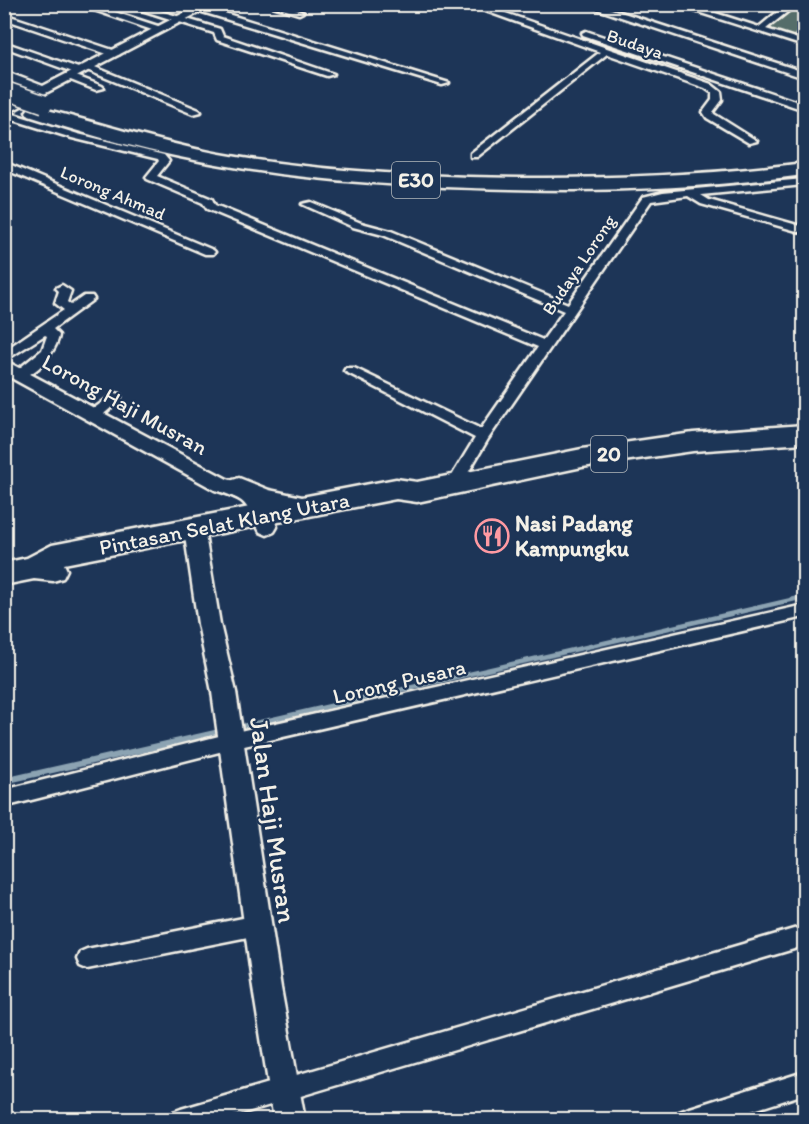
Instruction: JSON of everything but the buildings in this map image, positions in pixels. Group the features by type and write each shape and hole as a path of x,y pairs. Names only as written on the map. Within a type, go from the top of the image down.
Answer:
{"highway":[{"name":"E30","path":"4,90 143,132 213,147 293,159 387,168 475,174 579,176 693,171 804,159"},
{"name":"E30","path":"4,101 41,102 135,140 202,156 282,169 371,179 586,185 692,180 804,169"},
{"name":"Pintasan Selat Klang Utara","path":"4,574 34,568 53,570 258,522 401,501 417,492 582,458 682,444 804,434"},
{"name":"Pintasan Selat Klang Utara","path":"195,535 221,524 258,522 305,507 396,489 417,492"},
{"path":"221,524 232,512 231,490 305,507"}],"street":[{"path":"127,4 218,31 220,38 330,74"},
{"path":"270,4 299,12"},
{"name":"Budaya","path":"470,4 708,86 716,92 717,100 708,112 710,116 752,141"},
{"path":"499,4 804,107"},
{"path":"586,4 623,13 804,75"},
{"path":"677,4 804,44"},
{"path":"698,11 707,4"},
{"path":"760,30 793,4"},
{"path":"83,5 161,30"},
{"path":"4,113 41,102 81,72 206,7 445,83"},
{"path":"4,16 116,54"},
{"path":"793,40 804,31"},
{"path":"4,44 196,112"},
{"path":"474,155 606,51"},
{"path":"81,72 99,88"},
{"path":"4,75 41,102"},
{"path":"4,113 75,136 161,157 164,161 150,177 208,201 211,207 546,346"},
{"name":"Lorong Ahmad","path":"4,165 209,252"},
{"name":"Budaya Lorong","path":"454,484 483,436 647,199 804,182"},
{"path":"691,193 705,202 804,230"},
{"path":"307,204 357,225 387,233 570,309"},
{"path":"62,288 65,291 61,303 72,311"},
{"path":"4,357 88,299"},
{"path":"12,370 46,355 53,343 53,335 45,329"},
{"name":"Lorong Haji Musran","path":"12,370 231,490 258,522"},
{"path":"350,371 483,436"},
{"path":"94,414 115,397"},
{"name":"Jalan Haji Musran","path":"195,535 209,624 224,692 258,925 290,1119"},
{"name":"Lorong Pusara","path":"4,799 231,741 804,611"},
{"path":"87,959 258,925"},
{"path":"181,1119 804,936"},
{"path":"687,1119 804,1083"}],"green space":[{"path":"798,6 804,7 804,26 792,37 766,29"}],"waterway":[{"path":"243,726 804,597"},
{"path":"4,781 215,733"}],"place":[{"name":"Nasi Padang Kampungku","path":"492,536"}]}
